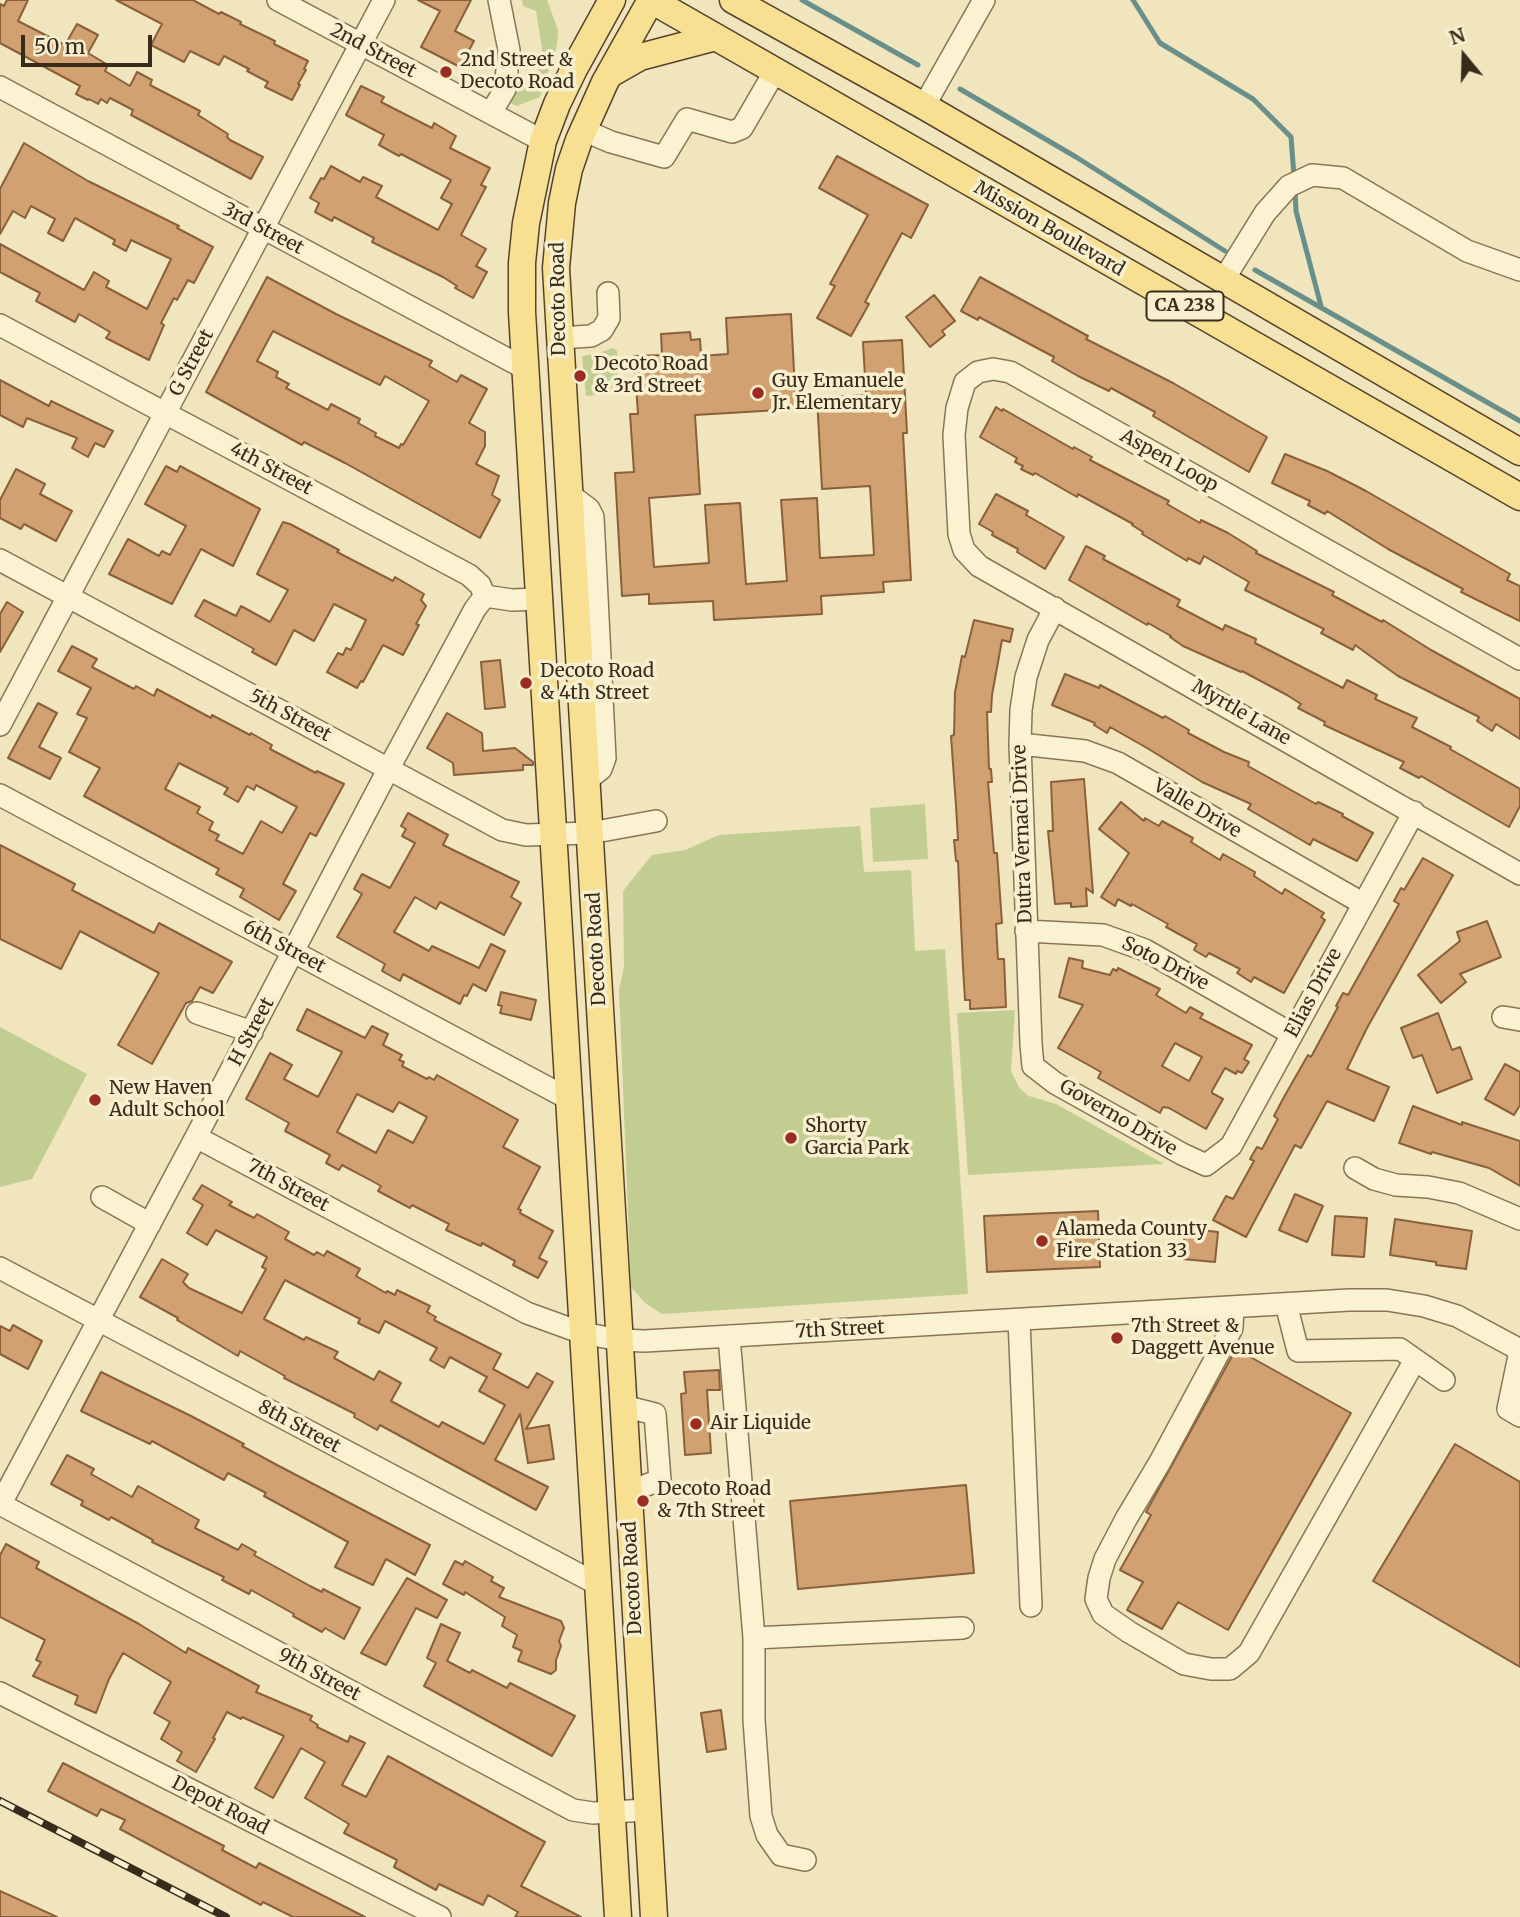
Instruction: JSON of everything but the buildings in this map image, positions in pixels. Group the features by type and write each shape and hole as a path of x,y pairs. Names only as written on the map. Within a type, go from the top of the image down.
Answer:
{"main road":[{"name":"Decoto Road","path":"611,0 573,69 543,141 526,223 522,263 526,369 618,1917"},
{"name":"Decoto Road","path":"651,0 610,74 583,130 569,169 558,235 557,300 653,1917"},
{"name":"Mission Boulevard","path":"651,0 1520,497"},
{"name":"CA 238","path":"733,0 924,106 1520,452"},
{"path":"610,74 640,57 716,37"}],"street":[{"name":"2nd Street","path":"278,0 543,141"},
{"name":"G Street","path":"0,725 384,0"},
{"path":"491,113 505,89 509,50 499,0"},
{"path":"924,106 984,0"},
{"path":"583,130 611,142 664,157 687,119 732,132 742,128 775,71"},
{"name":"3rd Street","path":"0,87 526,369"},
{"path":"1224,279 1265,212 1289,186 1312,175 1343,178 1467,251 1520,270"},
{"path":"559,338 591,335 602,330 609,318 608,293"},
{"name":"4th Street","path":"0,326 469,575 480,585 485,596"},
{"name":"Aspen Loop","path":"964,550 958,534 954,435 957,408 965,382 978,372 993,369 1010,372 1520,659"},
{"name":"Myrtle Lane","path":"964,550 979,566 1520,874"},
{"name":"5th Street","path":"0,560 502,830 526,835 590,833 656,821"},
{"path":"485,596 512,600 541,598"},
{"name":"H Street","path":"0,1505 389,768 475,609 485,596"},
{"name":"Dutra Vernaci Drive","path":"1034,1066 1026,931 1021,710 1026,677 1038,640 1055,608"},
{"name":"Valle Drive","path":"1020,744 1085,751 1118,763 1362,903"},
{"name":"6th Street","path":"0,795 569,1099"},
{"name":"Elias Drive","path":"1206,1165 1231,1146 1414,812"},
{"name":"Soto Drive","path":"1026,931 1103,935 1145,950 1292,1034"},
{"path":"197,1013 252,1032"},
{"name":"Governo Drive","path":"1034,1066 1055,1083 1206,1165"},
{"name":"7th Street","path":"196,1137 527,1313 582,1333 620,1340 645,1341 1387,1300 1424,1306 1457,1316 1520,1350"},
{"path":"1355,1168 1374,1179 1396,1185 1459,1193 1520,1219"},
{"path":"103,1197 150,1224"},
{"name":"8th Street","path":"0,1268 599,1585"},
{"path":"1286,1304 1298,1351 1400,1349 1444,1380"},
{"path":"1233,1307 1232,1328 1105,1559 1096,1599 1103,1614 1184,1664 1230,1669 1249,1653 1415,1360"},
{"path":"1019,1320 1031,1606"},
{"path":"729,1336 754,1638 754,1720 761,1816 767,1835 781,1855 805,1860"},
{"path":"1520,1350 1508,1409 1520,1416"},
{"name":"9th Street","path":"0,1505 573,1810 593,1813 647,1810"},
{"path":"754,1638 963,1628"},
{"name":"Depot Road","path":"0,1693 440,1917"}],"green space":[{"path":"522,0 547,0 558,30 557,45 540,97 517,106 508,102 522,81 534,84 542,48 536,11 523,6"},
{"path":"613,348 617,351 618,386 608,394 586,396 582,356"},
{"path":"925,804 928,859 873,862 870,808"},
{"name":"Shorty Garcia Park","path":"860,826 864,872 911,870 915,951 945,949 968,1294 662,1314 645,1303 631,1287 619,990 624,967 623,891 652,855 685,850 719,835"},
{"path":"1015,1010 1011,1071 1020,1089 1029,1096 1056,1104 1164,1164 968,1175 957,1013"},
{"path":"0,1027 87,1074 32,1179 0,1187"}],"waterway":[{"path":"802,0 918,65"},
{"path":"1133,0 1160,43 1253,99 1291,137 1294,176"},
{"path":"960,89 1076,157 1225,251"},
{"path":"1295,190 1296,211 1321,306"},
{"path":"1255,270 1520,421"}],"railway":[{"path":"0,1801 226,1917"}],"place":[{"name":"2nd Street & Decoto Road","path":"446,72"},
{"name":"Decoto Road & 3rd Street","path":"580,376"},
{"name":"Guy Emanuele Jr. Elementary","path":"758,393"},
{"name":"Decoto Road & 4th Street","path":"526,683"},
{"name":"New Haven Adult School","path":"95,1100"},
{"name":"Shorty Garcia Park","path":"791,1138"},
{"name":"Alameda County Fire Station 33","path":"1042,1241"},
{"name":"7th Street & Daggett Avenue","path":"1117,1338"},
{"name":"Air Liquide","path":"696,1424"},
{"name":"Decoto Road & 7th Street","path":"643,1501"}]}
